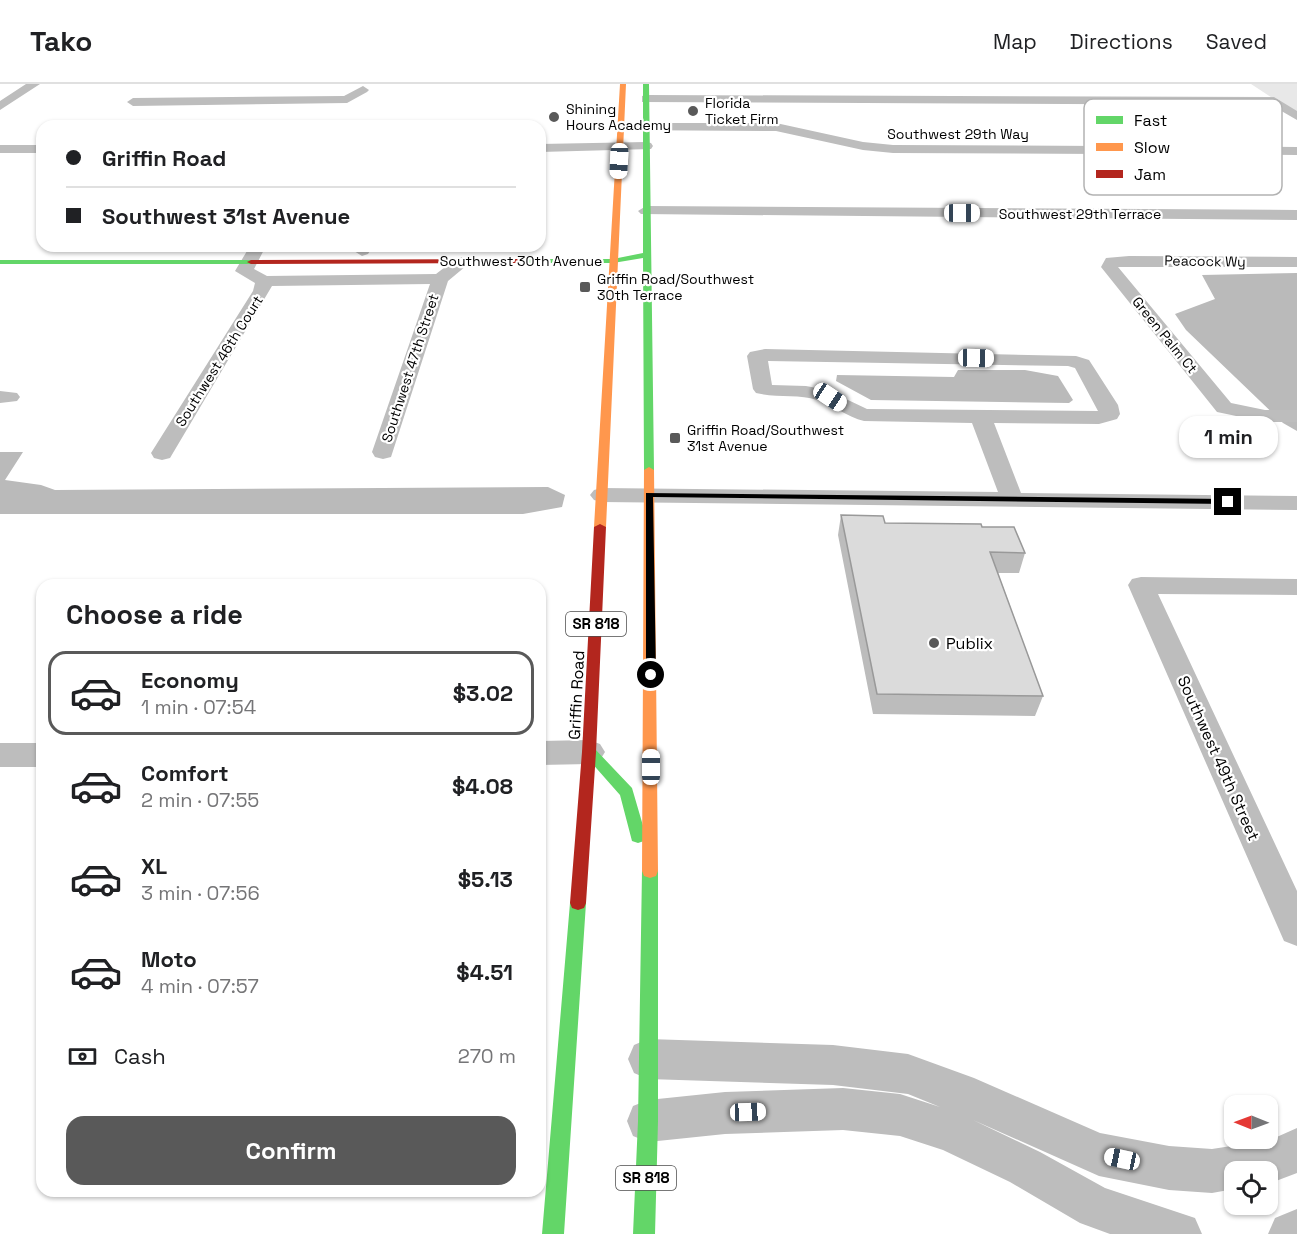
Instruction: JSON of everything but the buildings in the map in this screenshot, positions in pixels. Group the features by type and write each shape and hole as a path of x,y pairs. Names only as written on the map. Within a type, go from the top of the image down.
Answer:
{"main road":[{"name":"Griffin Road","path":"553,1234 589,752 622,84"},
{"name":"SR 818","path":"644,1234 648,1122 650,885 646,84"},
{"name":"Southwest 30th Avenue","path":"0,252 255,253 464,261 646,255"},
{"name":"Southwest 30th Avenue","path":"0,262 282,252"},
{"name":"Southwest 30th Avenue","path":"471,252 613,256"},
{"path":"589,752 627,792 650,885"}],"street":[{"path":"0,106 34,84"},
{"path":"181,102 193,90"},
{"path":"133,102 330,100 347,99 363,90"},
{"path":"646,99 1084,100"},
{"path":"1282,106 1297,116"},
{"name":"Southwest 29th Way","path":"620,126 776,127 796,130 849,145 893,149 1084,150"},
{"path":"546,148 646,146"},
{"path":"0,149 36,149"},
{"name":"Southwest 29th Way","path":"1282,151 1297,151"},
{"name":"Southwest 29th Terrace","path":"646,212 1297,216"},
{"name":"Southwest 46th Court","path":"162,453 262,291 264,281 244,271 255,253"},
{"name":"Southwest 47th Street","path":"383,452 440,279 464,261"},
{"name":"Peacock Wy","path":"1112,262 1297,262"},
{"name":"Green Palm Ct","path":"1112,262 1108,267 1224,408 1266,416 1297,416"},
{"path":"264,281 440,279"},
{"path":"757,356 1069,360 1082,364 1107,405 1109,414 1099,418 981,417 864,415 849,410 819,393 772,392 763,389 757,356"},
{"path":"981,417 1012,499"},
{"path":"602,495 1297,503"},
{"name":"Southwest 49th Street","path":"1297,587 1141,585 1297,930"},
{"path":"546,753 589,752"},
{"path":"0,755 36,755"},
{"path":"648,1059 833,1065 908,1074 974,1099 1099,1154 1169,1168 1212,1172 1275,1161 1297,1149"},
{"path":"648,1122 724,1113 843,1109 900,1115 950,1131 1055,1183 1096,1207 1179,1234"},
{"path":"1291,1234 1297,1232"}],"shaded area":[{"path":"1251,84 1297,84 1297,114 1282,104 1282,99 1274,99"},
{"path":"1297,273 1297,431 1283,423 1186,330 1175,314 1215,299 1202,275"},
{"path":"958,370 1025,370 1058,376 1073,400 1069,403 871,400 836,381 837,375 954,377"},
{"path":"0,452 23,452 5,480 41,485 55,490 548,487 565,495 562,507 523,514 0,514"}],"traffic: fast":[{"path":"646,84 649,470"},
{"path":"525,261 613,261 646,255"},
{"path":"0,262 251,262"},
{"path":"589,752 627,792 638,836"},
{"path":"644,1234 648,1121 650,871"},
{"path":"553,1234 578,903"}],"traffic: slow":[{"path":"600,527 623,84"},
{"path":"649,470 650,871"}],"traffic: jam":[{"path":"251,262 525,261"},
{"path":"578,903 589,752 600,527"}],"place":[{"name":"Florida Ticket Firm","path":"693,111"},
{"name":"Shining Hours Academy","path":"554,117"},
{"name":"Griffin Road/Southwest 30th Terrace","path":"585,287"},
{"name":"Griffin Road/Southwest 31st Avenue","path":"675,438"},
{"name":"Publix","path":"934,643"}],"route":[{"path":"651,675 649,495 1228,502"}]}
